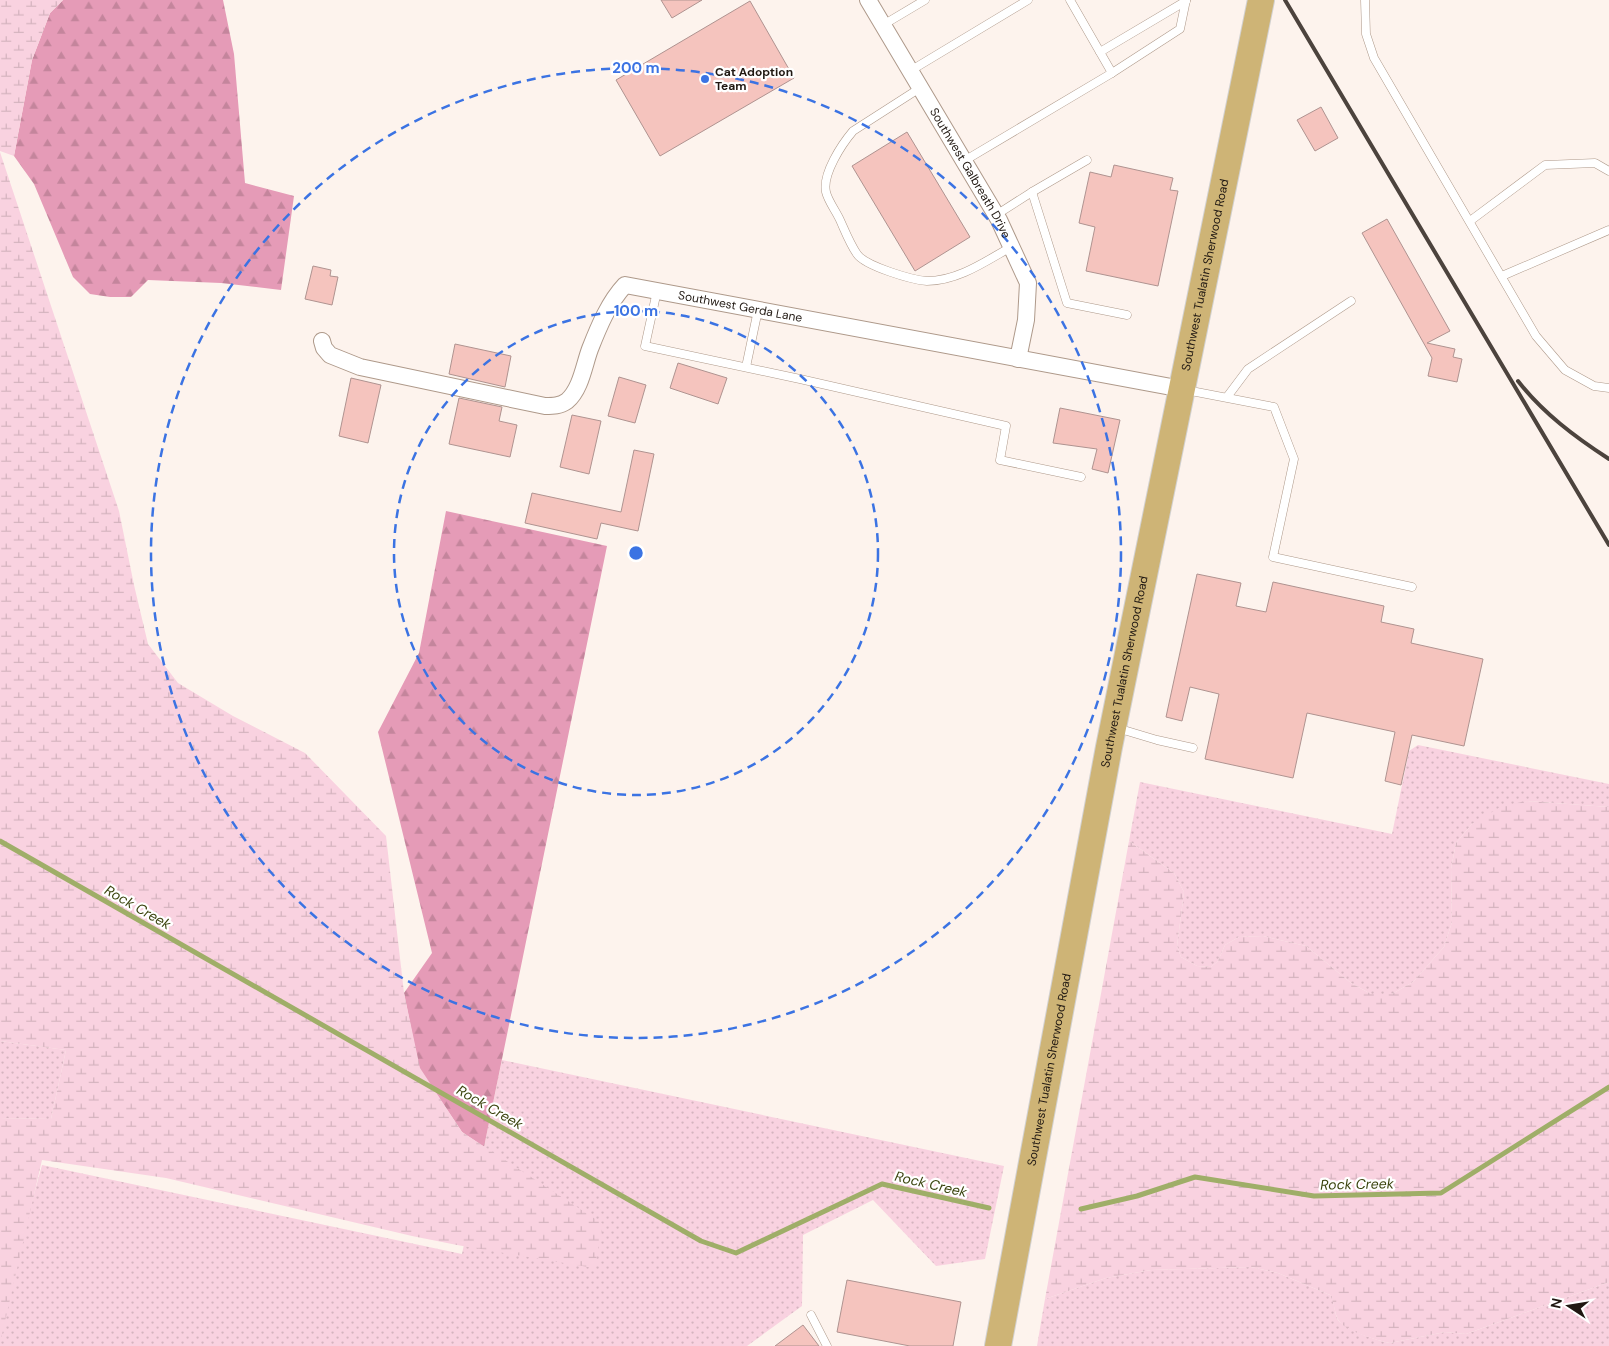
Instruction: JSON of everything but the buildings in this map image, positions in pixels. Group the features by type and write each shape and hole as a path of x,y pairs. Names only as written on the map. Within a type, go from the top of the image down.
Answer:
{"highway":[{"name":"Southwest Tualatin Sherwood Road","path":"998,1346 1113,727 1261,0"}],"street":[{"name":"Southwest Galbreath Drive","path":"868,0 996,215 1028,283 1026,320 1018,359"},
{"name":"Southwest Gerda Lane","path":"322,341 324,348 330,354 375,371 545,406 556,406 565,402 573,394 590,349 614,297 625,285 1182,389"}],"lane":[{"path":"883,25 926,0"},
{"path":"910,71 1028,0"},
{"path":"1070,0 1112,72"},
{"path":"1100,52 1186,0"},
{"path":"964,161 1180,29 1186,0"},
{"path":"1364,0 1366,34 1374,58 1536,336 1565,370 1594,386 1609,388"},
{"path":"920,88 853,131 833,162 826,192 857,256 868,263 895,274 927,280 961,274 1011,247"},
{"path":"996,215 1087,160"},
{"path":"1470,221 1545,165 1595,163 1609,171"},
{"path":"1032,192 1067,303 1127,315"},
{"path":"1502,276 1609,230"},
{"path":"657,291 645,346 1006,426 1000,460 1080,476"},
{"path":"1227,397 1248,369 1351,301"},
{"path":"746,367 758,310"},
{"path":"1182,389 1274,407 1294,459 1273,557 1412,587"},
{"path":"1113,727 1193,748"},
{"path":"811,1315 827,1346"}],"green space":[{"path":"0,0 63,0 50,13 32,60 14,156 0,151"},
{"path":"63,0 223,0 234,54 245,183 294,196 281,290 221,283 148,280 131,297 110,297 90,294 73,277 34,184 14,156 32,60 50,13"},
{"path":"0,152 119,511 148,644 178,683 233,716 305,753 386,836 404,993 420,1068 462,1132 603,1224 594,1268 412,1236 166,1178 42,1160 0,1343 0,1118 51,1119 66,1050 0,1041"},
{"path":"446,511 607,546 484,1147 462,1132 419,1068 404,993 432,953 378,732 419,653"},
{"path":"1418,745 1609,784 1609,807 1527,801 1472,824 1456,843 1451,869 1452,922 1444,947 1413,982 1392,994 1371,994 1351,983 1306,946 1263,936 1239,937 1225,945 1218,961 1211,967 1197,966 1181,957 1177,946 1184,892 1174,873 1129,841 1140,782 1392,834 1409,751"},
{"path":"1527,801 1609,807 1609,1282 1466,1334 1445,1332 1390,1343 1363,1335 1342,1325 1337,1318 1330,1295 1278,1273 1251,1267 1151,1270 1106,1278 1045,1299 1129,841 1174,873 1184,892 1177,946 1181,957 1197,966 1211,967 1218,961 1225,945 1239,937 1263,936 1306,946 1351,983 1371,994 1392,994 1413,982 1444,947 1452,922 1451,869 1456,843 1472,824 1502,806"},
{"path":"0,1041 66,1050 51,1119 0,1118"},
{"path":"502,1060 1004,1166 985,1259 936,1266 873,1200 803,1235 802,1306 747,1346 0,1346 0,1319 42,1165 462,1254"},
{"path":"1251,1267 1278,1273 1330,1295 1337,1318 1345,1326 1360,1334 1390,1343 1445,1332 1466,1334 1609,1282 1609,1346 1037,1346 1045,1299 1106,1278 1151,1270"}],"waterway":[{"name":"Rock Creek","path":"0,841 701,1241 736,1253 882,1184 989,1208"},
{"name":"Rock Creek","path":"1081,1209 1137,1196 1195,1177 1314,1196 1441,1193 1609,1087"}],"railway":[{"path":"1285,0 1609,545"},
{"path":"1518,381 1538,404 1560,424 1609,459"}],"place":[{"name":"Cat Adoption Team","path":"705,79"}]}
